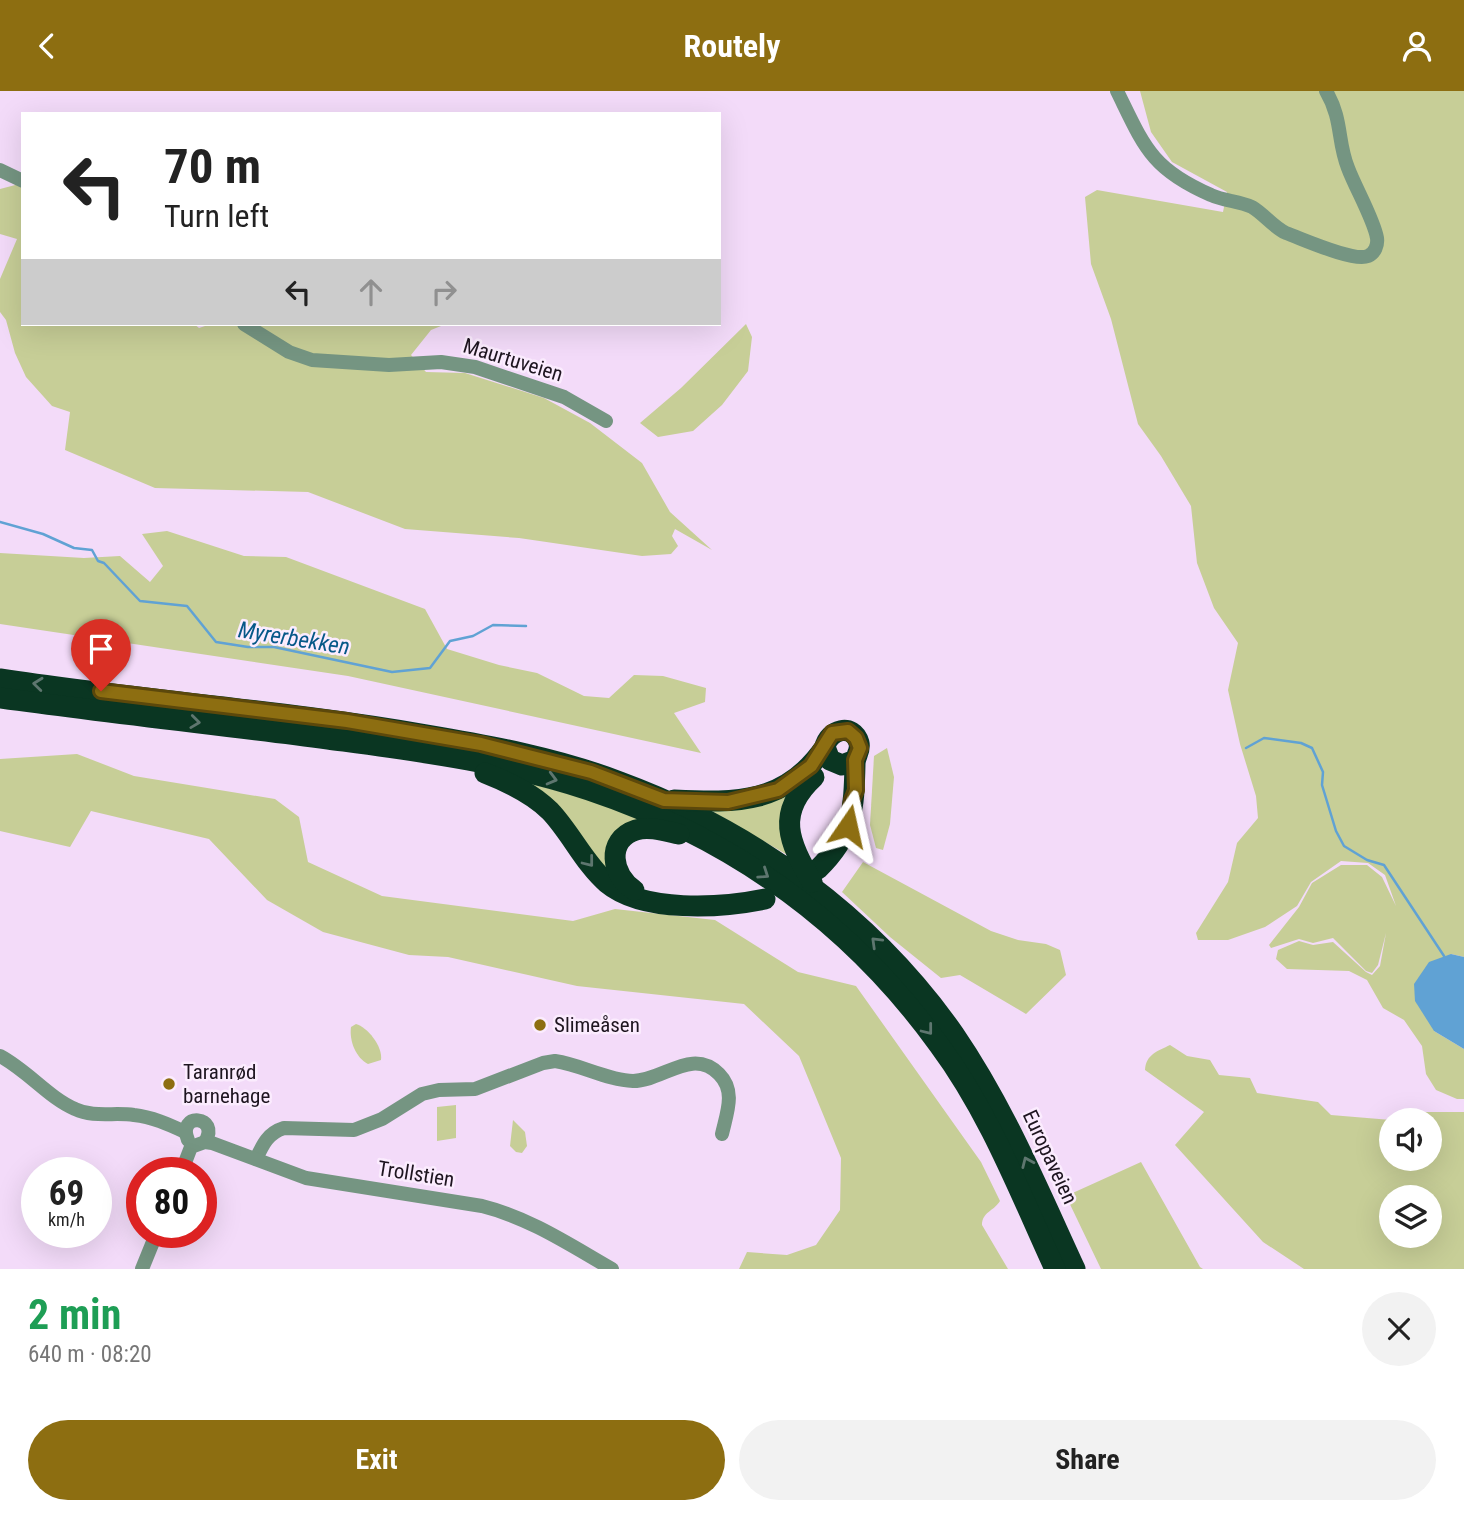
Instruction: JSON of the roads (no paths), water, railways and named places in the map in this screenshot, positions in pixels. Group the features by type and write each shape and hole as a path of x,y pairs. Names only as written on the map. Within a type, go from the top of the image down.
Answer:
{"highway":[{"name":"Europaveien","path":"0,678 381,726 535,757 619,781 737,836 816,890 859,927 895,962 940,1015 976,1067 1022,1152 1075,1269"},
{"path":"0,698 438,754 504,781 530,795 556,817 587,860 609,884 627,896 672,904 715,905 765,899"},
{"name":"Europaveien","path":"438,754 529,773 587,789 656,815 705,839 778,884 814,911 865,957 940,1045 1002,1152 1055,1269"},
{"path":"664,800 728,802 778,790 838,759"},
{"path":"818,869 844,838 856,790 838,759"},
{"path":"816,890 792,842 790,815 793,803 806,785 838,759"},
{"path":"651,901 627,885 618,874 614,856 623,838 633,831 646,829 705,839"}],"street":[{"path":"1117,91 1146,148 1156,161 1173,174 1213,196 1255,209 1277,229 1286,233 1346,254 1365,257 1371,255 1375,249 1376,235 1347,167 1339,121 1326,91"},
{"path":"0,170 21,180"},
{"name":"Maurtuveien","path":"247,326 289,352 312,360 389,365 441,362 475,367 564,397 606,421"},
{"path":"0,1056 20,1067 58,1099 75,1109 98,1115 144,1116 185,1132 198,1145"},
{"path":"256,1159 267,1138 277,1130 354,1130 382,1119 422,1094 439,1090 475,1089 555,1061 632,1081 688,1064 705,1065 715,1070 729,1088 730,1100 722,1134"},
{"path":"185,1132 189,1122 195,1120 203,1122 210,1131 191,1157"},
{"name":"Trollstien","path":"198,1145 227,1147 310,1179 482,1206 503,1212 539,1227 612,1269"},
{"path":"142,1269 151,1248"}],"water":[{"path":"1451,954 1464,957 1464,1049 1434,1031 1415,1001 1414,984 1429,962"}],"waterway":[{"name":"Myrerbekken","path":"0,522 43,534 74,548 92,550 98,561 104,563 140,601 187,606 216,642 248,647 274,647 392,672 430,668 450,641 473,636 493,625 526,626"},
{"name":"Myrerbekken","path":"1246,748 1264,738 1301,743 1312,748 1323,772 1322,785 1336,831 1344,846 1367,860 1384,865 1444,956"}],"place":[{"name":"Slimeåsen","path":"540,1025"},
{"name":"Taranrød barnehage","path":"169,1084"}]}
